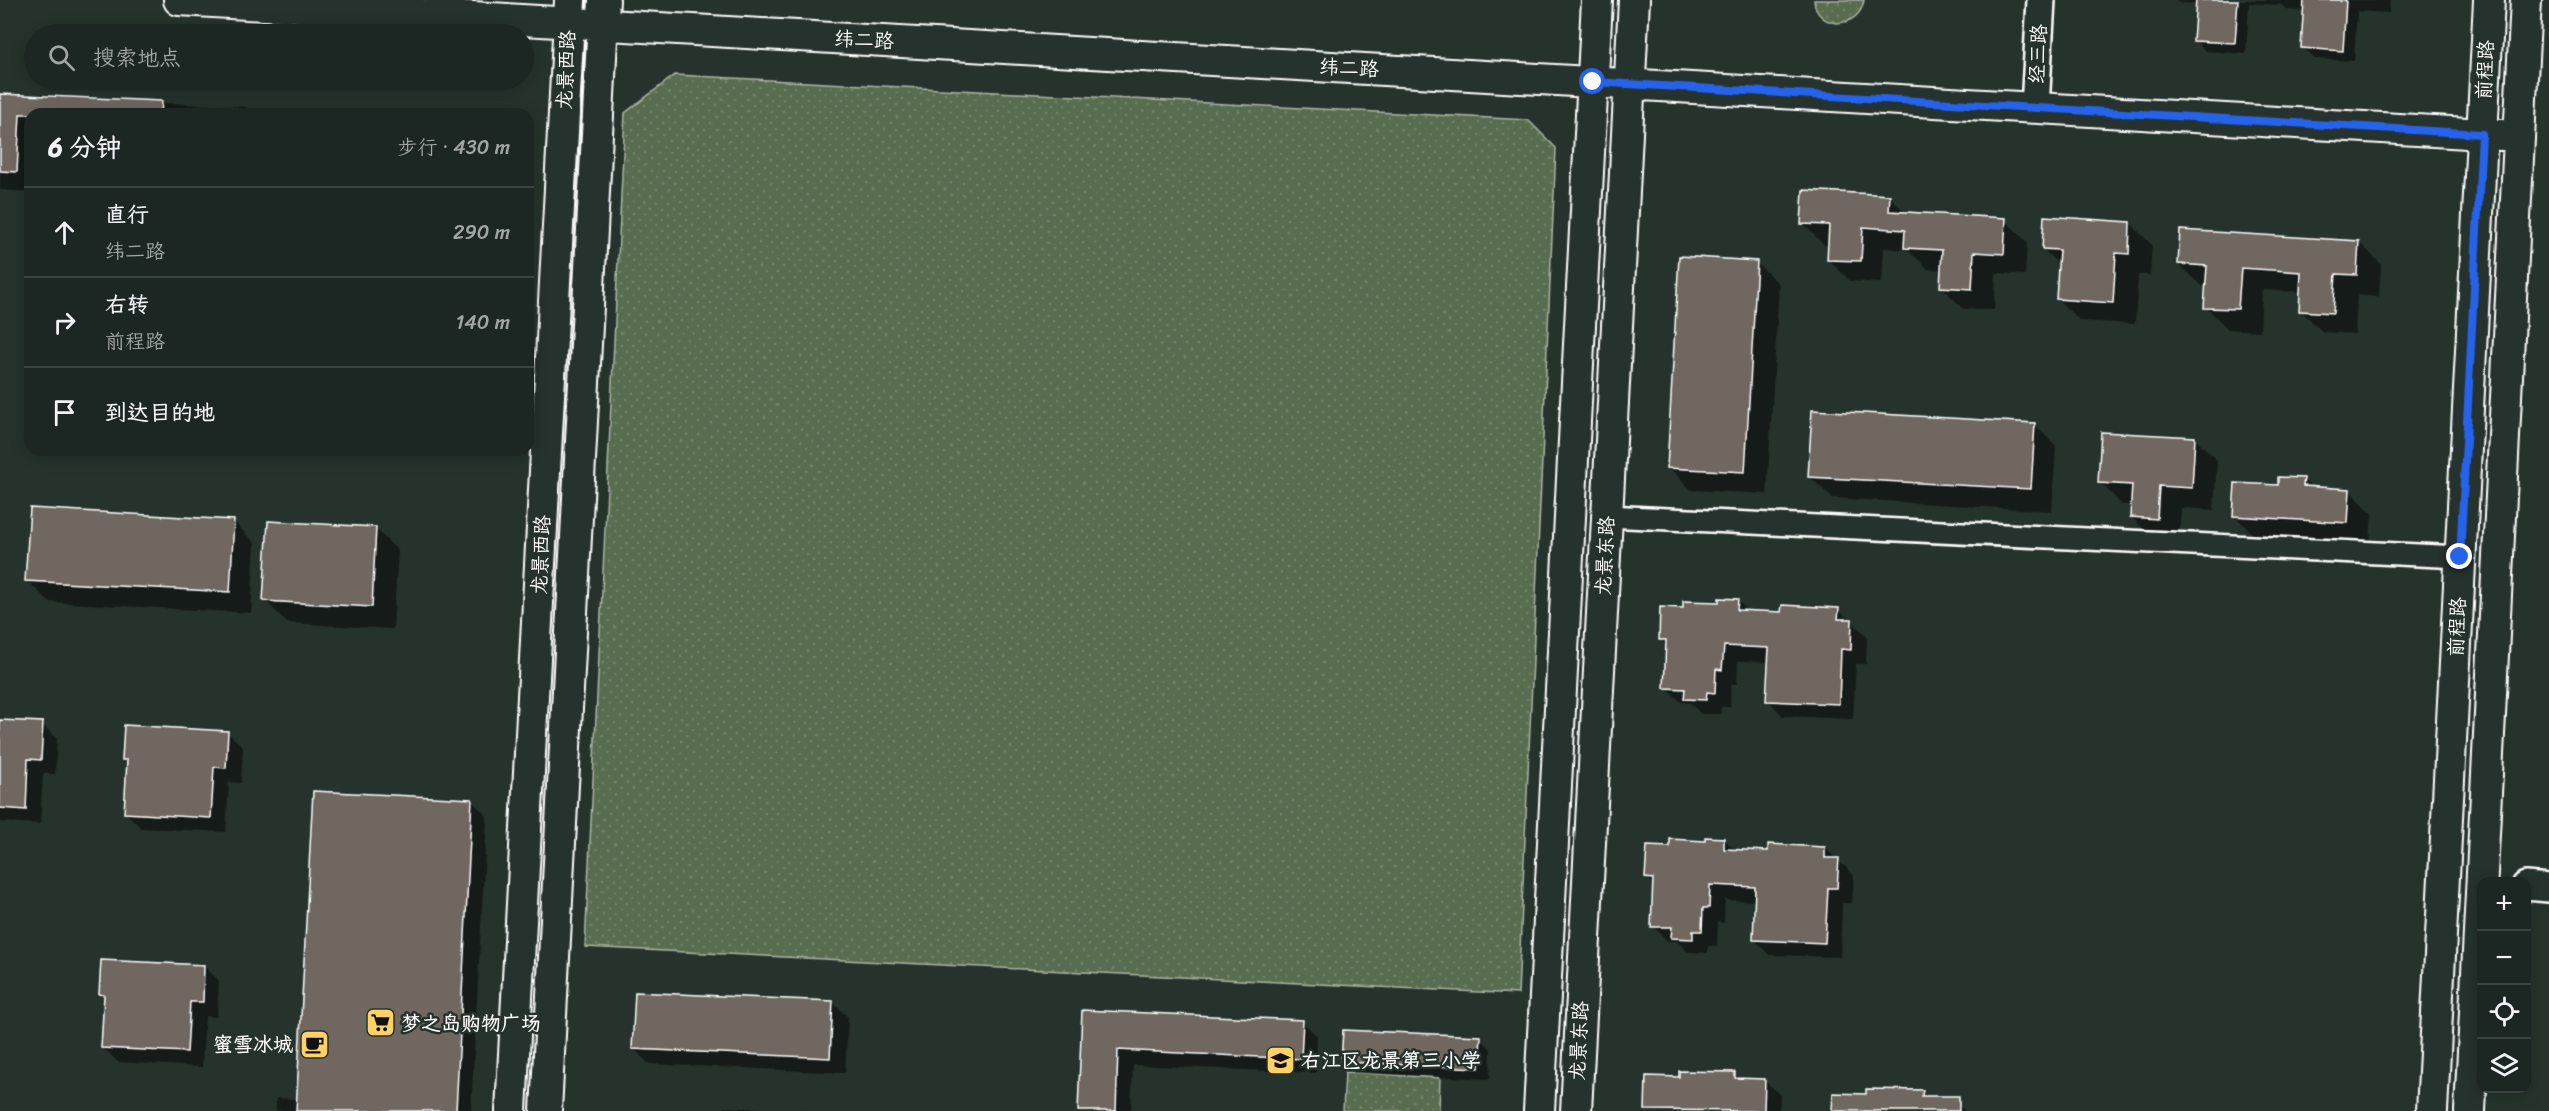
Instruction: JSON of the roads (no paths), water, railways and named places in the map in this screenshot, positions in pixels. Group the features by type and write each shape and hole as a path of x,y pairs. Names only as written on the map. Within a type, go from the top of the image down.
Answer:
{"main road":[{"name":"纬二路","path":"179,0 604,12 1593,82 2519,136"},
{"name":"龙景东路","path":"1539,1111 1598,0"},
{"name":"龙景东路","path":"1576,1111 1634,0"},
{"name":"前程路","path":"2432,1111 2489,0"},
{"name":"前程路","path":"2481,877 2526,0"},
{"name":"龙景西路","path":"512,1111 570,11"},
{"name":"龙景西路","path":"546,1111 604,12"},
{"name":"前程路","path":"2470,1111 2479,931"}],"street":[{"name":"经三路","path":"2035,108 2041,0"},
{"path":"1607,516 2460,557"},
{"path":"2444,880 2477,883"},
{"path":"2531,886 2549,888"}],"place":[{"name":"梦之岛购物广场","path":"380,1023"},
{"name":"蜜雪冰城","path":"314,1044"},
{"name":"右江区龙景第三小学","path":"1280,1060"}]}
